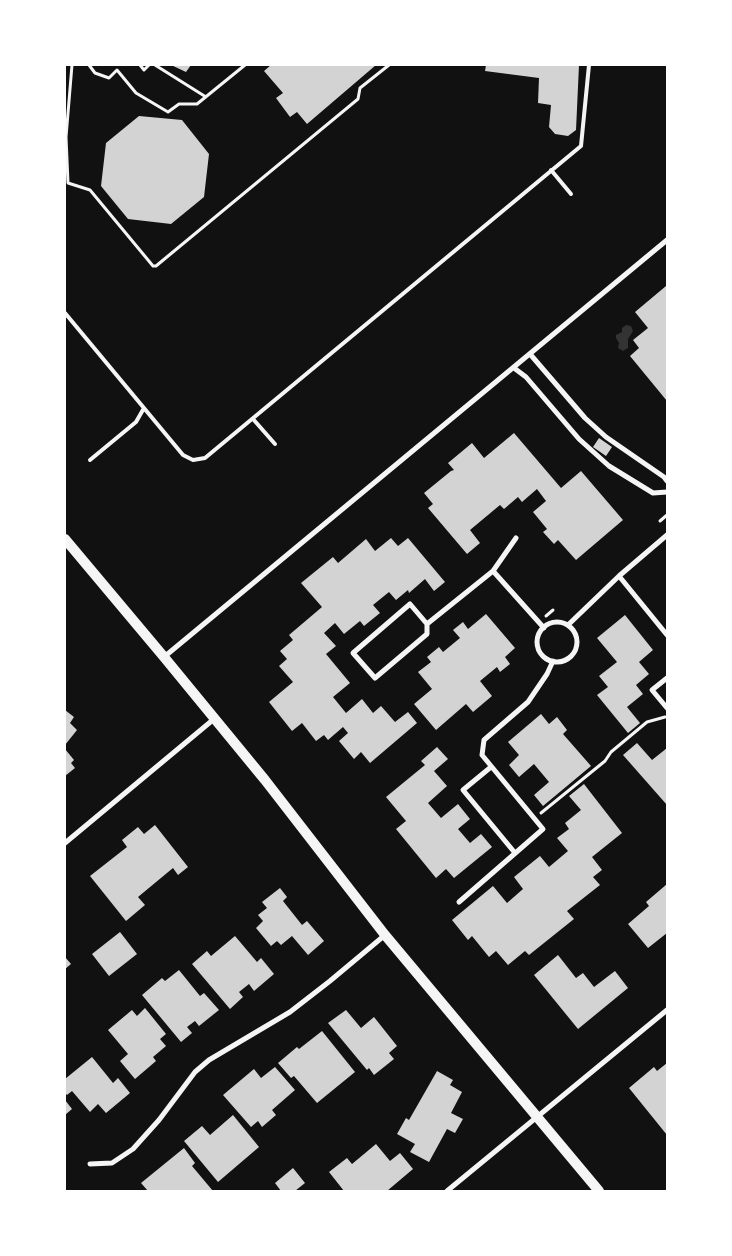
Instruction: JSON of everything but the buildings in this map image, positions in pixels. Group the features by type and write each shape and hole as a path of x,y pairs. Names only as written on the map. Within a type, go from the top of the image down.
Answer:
{"main road":[{"path":"65,539 296,818 385,935 599,1191"}],"street":[{"path":"164,657 667,240"},
{"path":"530,354 585,418 606,437 667,481"},
{"path":"514,368 526,377 579,439 609,466 653,493 667,492"},
{"path":"568,625 619,576 667,535"},
{"path":"426,624 493,571 516,538"},
{"path":"493,571 544,628"},
{"path":"619,576 667,635"},
{"path":"410,604 426,624 427,634 375,678 353,653 410,604"},
{"path":"555,623 568,625 576,636 577,642 573,655 562,662 549,660 543,656 538,645 538,639 544,628 549,624 555,623"},
{"path":"459,902 543,829 482,755 484,740 528,702 547,674 553,661"},
{"path":"667,678 652,690 667,708"},
{"path":"65,843 215,718"},
{"path":"491,767 463,790 515,853"},
{"path":"90,1164 112,1163 133,1149 159,1120 195,1072 208,1060 290,1012 385,935"},
{"path":"447,1191 667,1010"}],"lane":[{"path":"65,313 183,455 193,460 205,458 582,146 588,65"},
{"path":"552,170 571,194"},
{"path":"90,460 136,422 144,408"},
{"path":"253,419 275,444"}],"path":[{"path":"72,65 66,137 68,183 90,190 153,266 156,266 358,99 360,88 389,65"},
{"path":"89,65 95,73 109,78 117,70"},
{"path":"116,65 117,70 136,94 168,112 178,104 197,104 246,65"},
{"path":"140,65 144,70 149,65"},
{"path":"155,65 206,97"},
{"path":"660,521 667,515"},
{"path":"534,818 605,761 611,752 647,722 667,717"}],"shaded area":[{"path":"626,325 631,326 633,331 628,339 628,348 623,351 618,348 619,343 616,335 622,332 622,328"}]}
